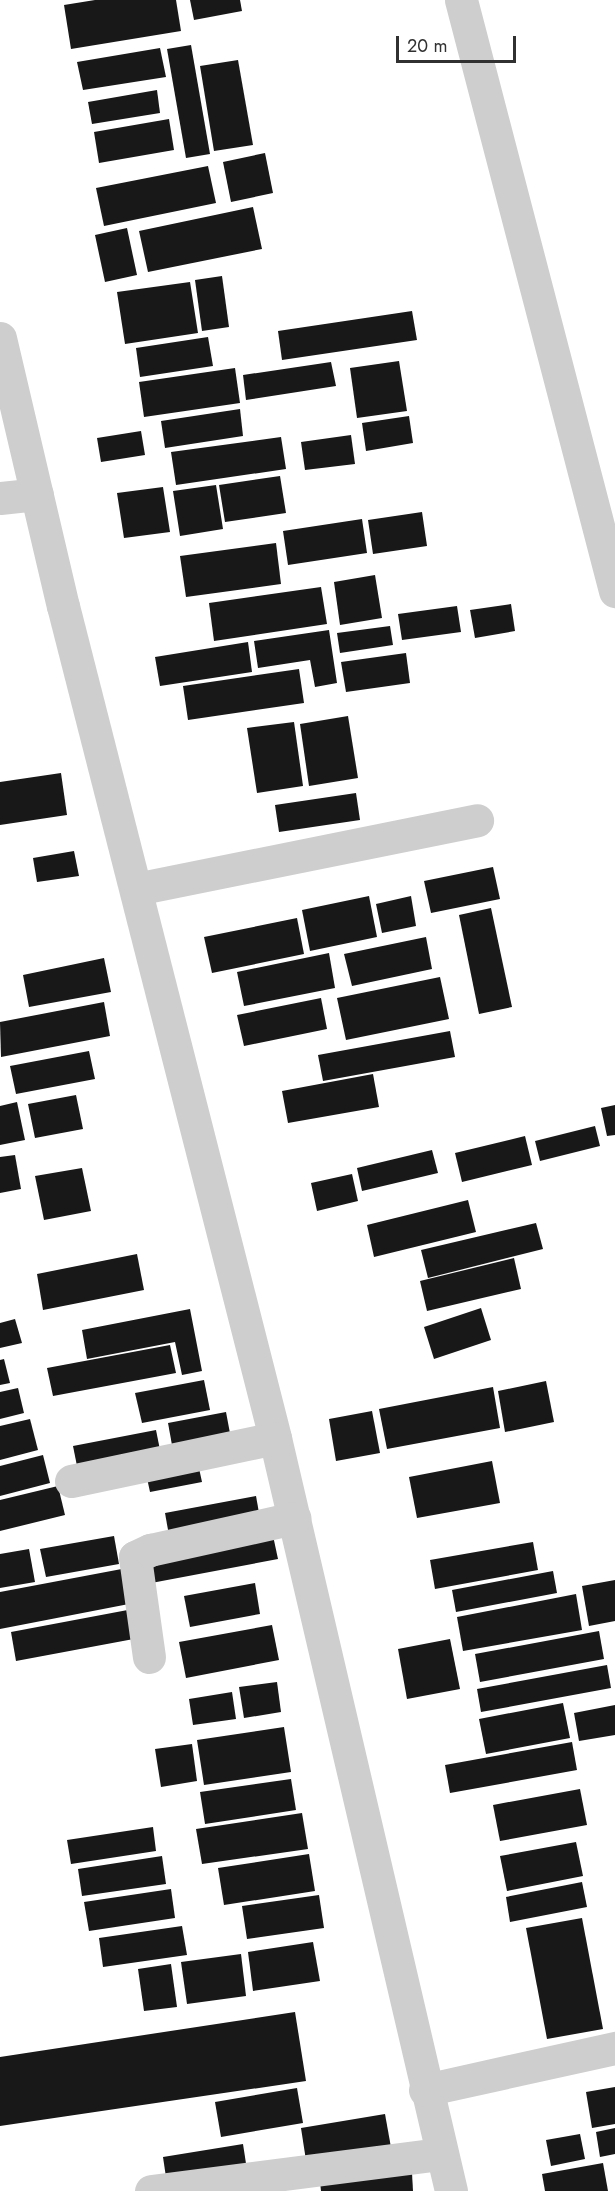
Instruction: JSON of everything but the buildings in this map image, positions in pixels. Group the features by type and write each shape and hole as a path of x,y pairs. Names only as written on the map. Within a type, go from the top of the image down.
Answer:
{"street":[{"path":"461,0 615,591"},
{"path":"0,338 37,494 275,1438 450,2191"},
{"path":"0,498 37,494"},
{"path":"136,889 477,820"},
{"path":"71,1481 275,1438"},
{"path":"149,1657 135,1557 150,1550 294,1518"},
{"path":"425,2090 615,2048"},
{"path":"151,2191 441,2154"}]}
